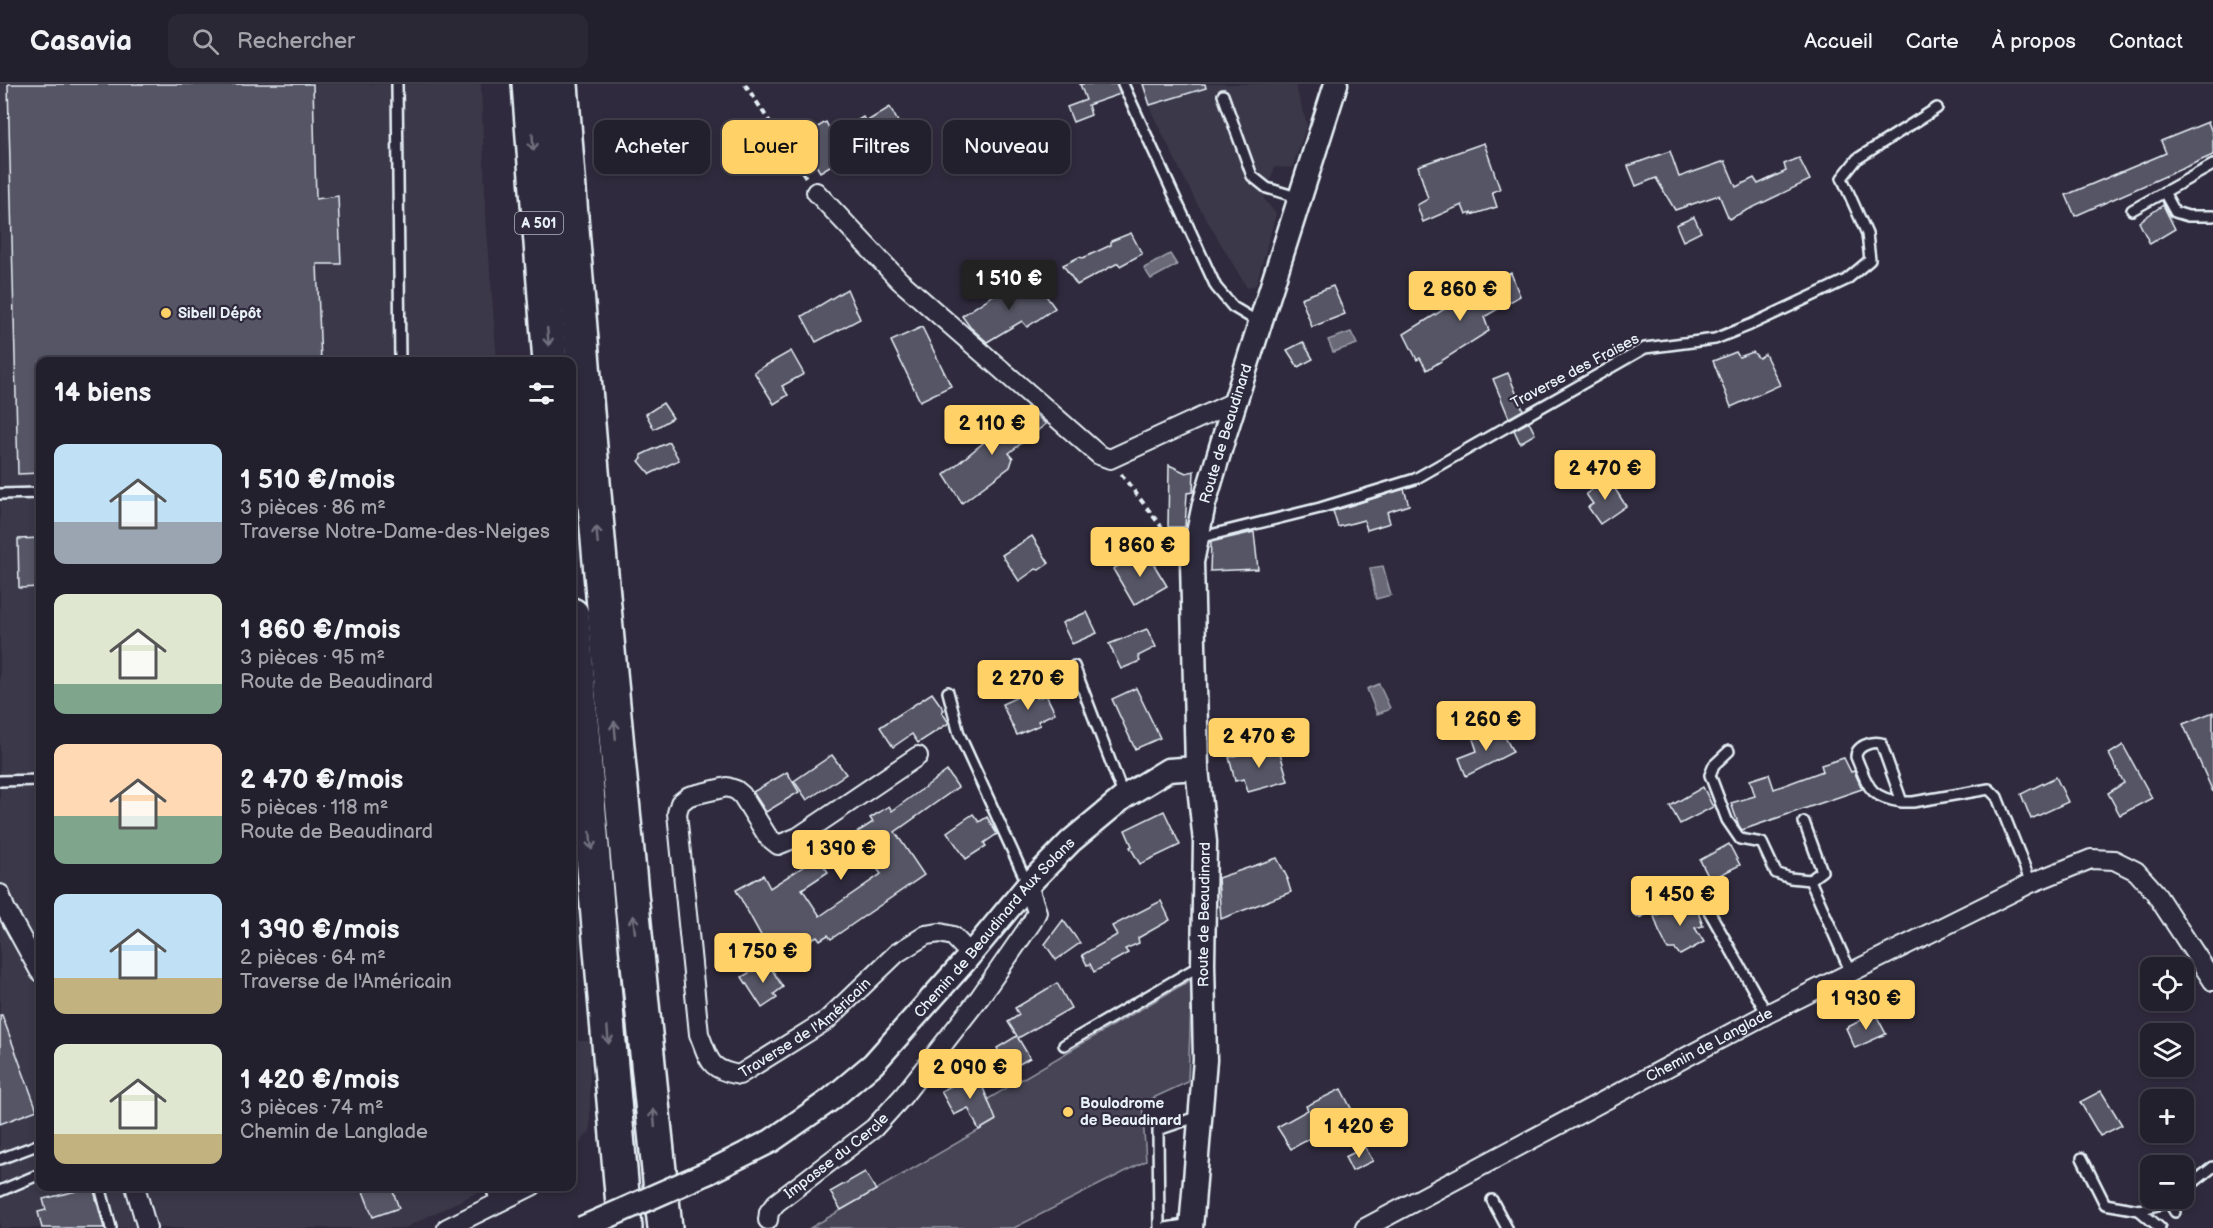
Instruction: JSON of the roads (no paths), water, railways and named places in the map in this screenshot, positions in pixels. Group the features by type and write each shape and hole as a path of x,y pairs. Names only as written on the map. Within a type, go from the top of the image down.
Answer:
{"highway":[{"name":"A 501","path":"529,84 550,357"},
{"name":"A 501","path":"561,84 617,761 665,1228"},
{"path":"576,660 626,1228"}],"street":[{"name":"Route de Beaudinard","path":"1191,1226 1204,1060 1205,842 1197,768 1192,562 1204,504 1336,84"},
{"path":"816,192 899,280 1099,455 1110,459 1236,401"},
{"name":"Traverse de l'Américain","path":"918,756 798,837 778,845 768,837 742,795 736,790 727,788 689,796 680,803 678,813 699,1034 712,1065 721,1072 739,1075 827,1020 897,953 926,935 940,933 953,936 970,954"},
{"name":"Chemin de Beaudinard Aux Solans","path":"582,1228 709,1172 771,1141 830,1100 873,1064 1028,885 1071,841 1124,797 1168,770 1197,768"},
{"name":"Chemin de Langlade","path":"1365,1228 1767,1014 2031,883 2091,860 2114,860 2136,871 2154,891 2213,981"},
{"name":"Impasse du Cercle","path":"768,1220 769,1212 776,1203 874,1128 910,1087 980,997 1037,912 1028,885"},
{"path":"0,894 36,964"},
{"path":"136,1191 147,1228"},
{"path":"447,1228 522,1191"}],"lane":[{"path":"397,84 400,357"},
{"path":"1123,84 1216,286 1233,307 1260,323"},
{"path":"1223,94 1252,176 1267,188 1300,198"},
{"name":"Traverse des Fraises","path":"1198,538 1320,508 1415,478 1645,348 1715,339 1846,280 1870,260 1867,234 1842,178 1857,159 1937,108"},
{"path":"2132,210 2213,165"},
{"path":"2164,192 2175,212 2188,216 2213,216"},
{"path":"0,494 36,493"},
{"path":"1074,666 1124,797"},
{"path":"948,692 959,734 1028,885"},
{"path":"1902,802 1881,744 1876,742 1859,748 1856,757 1869,790 1886,800 1902,802 1913,802 1989,789 1997,797 2031,883"},
{"path":"1729,751 1714,765 1710,776 1727,820 1740,839 1762,843 1776,873 1790,878 1810,880 1822,870 1804,822"},
{"path":"0,781 36,780"},
{"path":"1810,880 1851,973"},
{"path":"1639,911 1679,889 1691,889 1700,895 1767,1014"},
{"path":"1064,1045 1203,963"},
{"path":"1159,1228 1158,1130 1200,1115"},
{"path":"0,1159 36,1146"},
{"path":"2082,1158 2105,1204 2142,1209"},
{"path":"2194,1182 2213,1167"},
{"path":"0,1191 36,1176"},
{"path":"101,1191 111,1228"},
{"path":"492,1191 496,1204"},
{"path":"1492,1200 1507,1228"},
{"path":"2139,1210 2160,1228"},
{"path":"1166,1228 1191,1226"}],"water":[{"path":"1170,254 1177,265 1151,279 1144,268"},
{"path":"1351,332 1357,344 1333,352 1328,340"},
{"path":"1383,566 1391,595 1376,599 1370,568"},
{"path":"1379,684 1390,708 1377,714 1367,689"}],"place":[{"name":"Sibell Dépôt","path":"166,313"},
{"name":"Boulodrome de Beaudinard","path":"1068,1112"}]}
